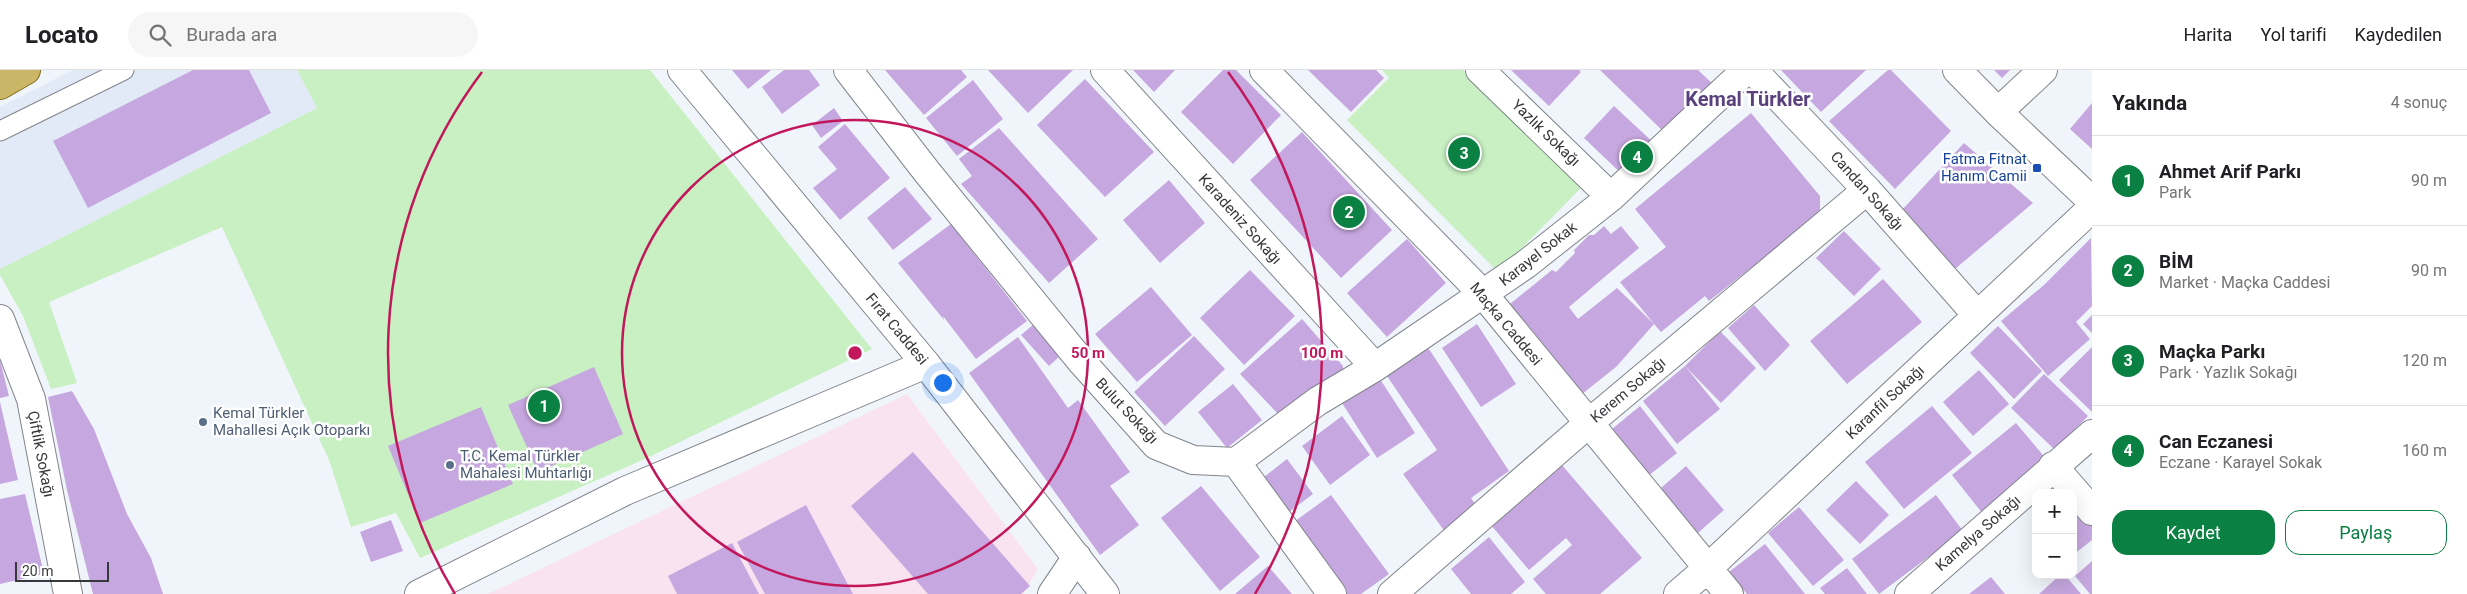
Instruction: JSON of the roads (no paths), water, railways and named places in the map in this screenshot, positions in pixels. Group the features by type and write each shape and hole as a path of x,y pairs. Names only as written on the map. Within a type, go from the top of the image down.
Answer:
{"main road":[{"path":"0,84 26,70"}],"street":[{"name":"Fırat Caddesi","path":"682,70 926,364 1105,594"},
{"name":"Bulut Sokağı","path":"848,70 927,172 1081,361 1156,445 1193,460 1236,462"},
{"name":"Karadeniz Sokağı","path":"1105,70 1376,367"},
{"name":"Maçka Caddesi","path":"1264,70 1484,295 1729,594"},
{"name":"Yazlık Sokağı","path":"1480,70 1612,197"},
{"name":"Karayel Sokak","path":"1236,462 1318,401 1376,367 1484,295 1612,197 1746,70"},
{"name":"Candan Sokağı","path":"1753,70 1868,190 1977,315"},
{"path":"1957,70 1998,112 2092,201"},
{"path":"1998,112 2043,70"},
{"name":"Kerem Sokağı","path":"1392,594 1589,423 1868,190"},
{"name":"Karanfil Sokağı","path":"1678,594 2092,208"},
{"name":"Çiftlik Sokağı","path":"0,318 31,400 68,594"},
{"path":"419,594 625,491 926,364"},
{"name":"Kamelya Sokağı","path":"1909,594 2053,466 2092,434"},
{"path":"1236,462 1332,594"},
{"path":"2053,466 2092,511"},
{"path":"1052,594 1077,558"}],"lane":[{"path":"0,131 124,70"}],"place":[{"name":"Maçka Parkı","path":"1464,153"},
{"name":"Can Eczanesi","path":"1637,157"},
{"name":"Fatma Fitnat Hanım Camii","path":"2037,168"},
{"name":"BİM","path":"1349,212"},
{"name":"Ahmet Arif Parkı","path":"544,406"},
{"name":"Kemal Türkler Mahallesi Açık Otoparkı","path":"203,422"},
{"name":"T.C. Kemal Türkler Mahalesi Muhtarlığı","path":"450,465"}],"district":[{"name":"Kemal Türkler","path":"1748,99"}]}
